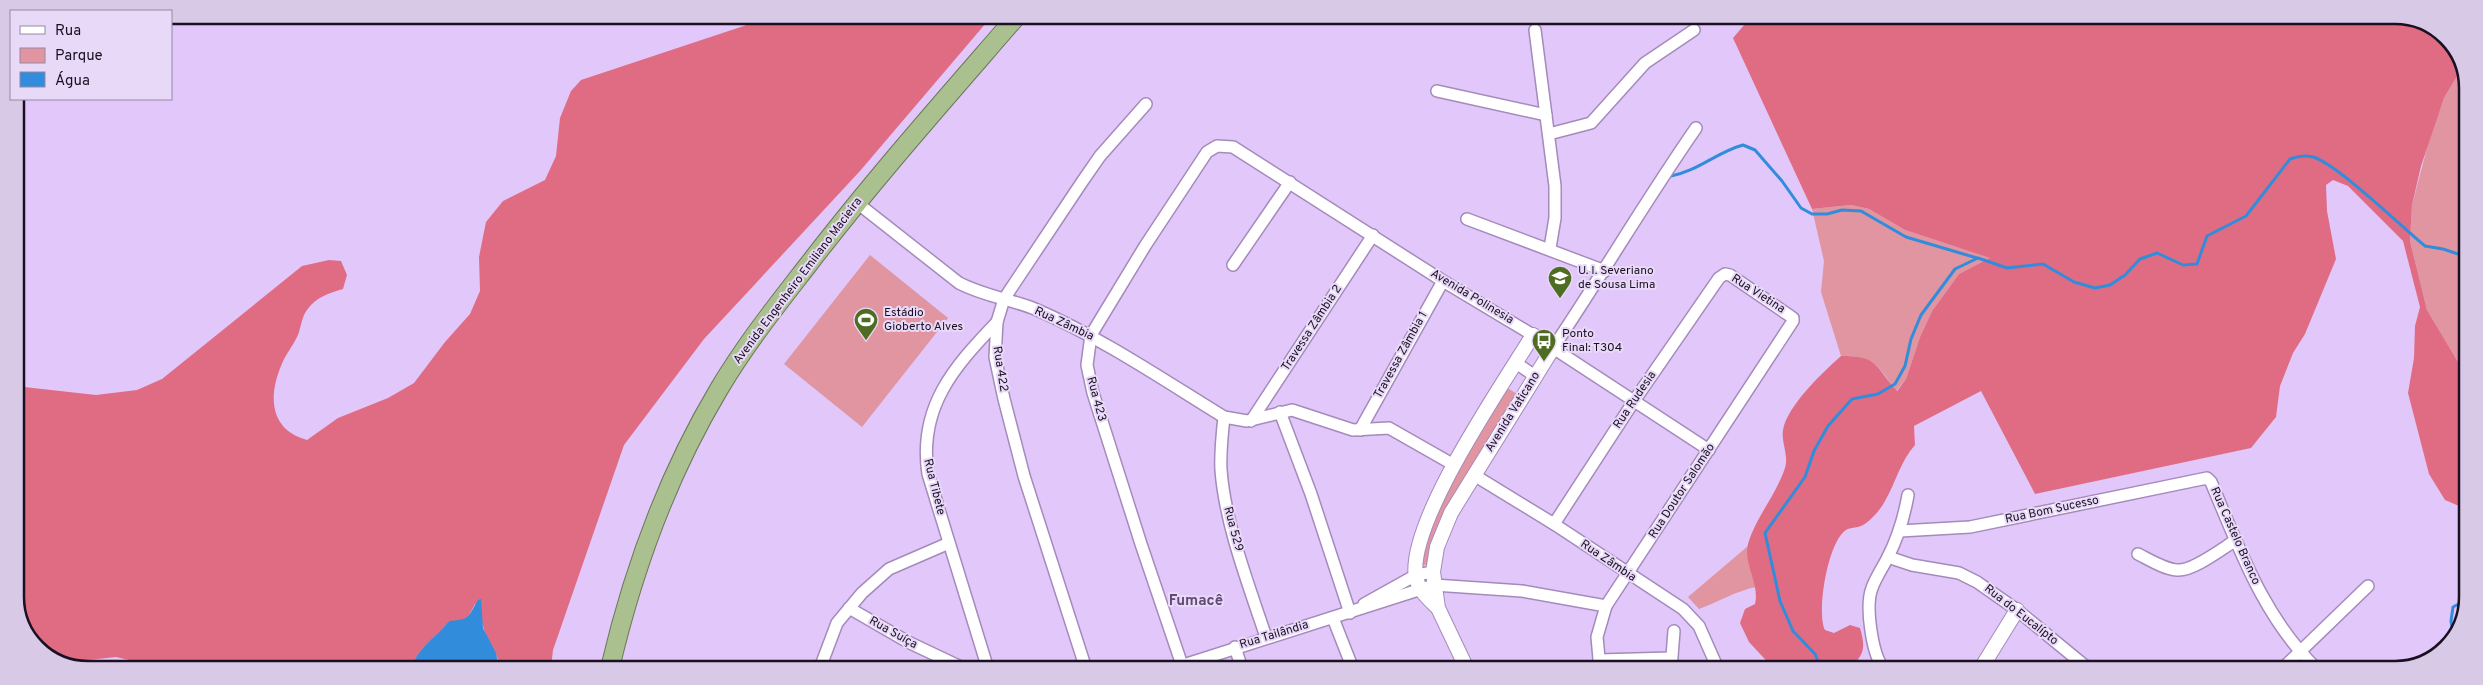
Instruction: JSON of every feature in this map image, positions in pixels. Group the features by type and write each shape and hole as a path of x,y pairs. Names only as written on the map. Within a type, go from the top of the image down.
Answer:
{"highway":[{"name":"Avenida Engenheiro Emiliano Macieira","path":"612,661 624,610 656,514 682,456 718,390 748,344 856,202 1010,24"}],"street":[{"path":"1535,30 1556,196 1550,248"},
{"path":"1549,134 1591,123 1645,63 1694,30"},
{"path":"1437,91 1546,115"},
{"name":"Rua 422","path":"1083,661 1024,476 995,357 997,322 1004,299 1091,169 1146,104"},
{"name":"Avenida Vaticano","path":"1463,661 1438,608 1433,579 1433,561 1442,534 1474,475 1605,271 1654,188 1696,128"},
{"name":"Rua 423","path":"1175,661 1093,393 1088,365 1090,336 1145,246 1207,152 1217,146 1233,147"},
{"name":"Avenida Polinesia","path":"1233,147 1443,281 1554,348 1709,450"},
{"path":"1233,265 1290,182"},
{"name":"Rua Zâmbia","path":"856,202 959,284 976,292 1033,309 1090,336 1224,417 1251,420 1292,410 1330,424 1360,430 1389,428 1454,465"},
{"path":"1467,219 1550,248 1605,271"},
{"name":"Travessa Zâmbia 2","path":"1251,420 1373,235"},
{"name":"Rua Vietina","path":"1719,278 1725,274 1730,275 1789,314 1793,321"},
{"name":"Rua Rudesia","path":"1554,524 1634,401 1719,278"},
{"name":"Travessa Zâmbia 1","path":"1360,430 1443,281"},
{"name":"Rua Doutor Salomão","path":"1599,661 1597,637 1606,606 1793,321"},
{"name":"Rua Tibete","path":"986,661 928,474 925,453 929,420 949,376 997,322"},
{"name":"Avenida Vaticano","path":"1438,608 1420,590 1416,575 1418,548 1440,491 1454,465 1533,335"},
{"path":"1516,363 1536,376"},
{"path":"1280,412 1311,494 1350,613"},
{"name":"Rua 529","path":"1224,417 1221,454 1225,500 1247,582 1266,637"},
{"name":"Rua Zâmbia","path":"1474,475 1554,524 1670,600 1699,626 1714,661"},
{"name":"Rua Bom Sucesso","path":"1900,531 1970,527 2203,478"},
{"name":"Rua Castelo Branco","path":"2203,478 2207,478 2211,482 2251,576 2299,652 2308,661"},
{"path":"1881,661 1874,646 1870,599 1872,588 1900,531 1908,495"},
{"path":"2138,554 2171,569 2180,571 2199,563 2236,540"},
{"path":"823,661 837,623 849,608 889,569 949,543"},
{"name":"Rua do Eucalípto","path":"1888,557 1912,565 1959,573 1977,582 2017,610 2079,661"},
{"name":"Rua Tailândia","path":"1350,613 1416,575 1433,579"},
{"path":"1433,579 1522,591 1606,606"},
{"name":"Rua Tailândia","path":"1194,661 1420,590 1433,579"},
{"path":"2290,661 2368,586"},
{"name":"Rua Suíça","path":"849,608 908,642 950,661"},
{"path":"1986,661 2017,610"},
{"path":"1333,618 1350,661"},
{"path":"1671,661 1674,631"},
{"path":"1235,647 1239,661"}],"green space":[{"path":"2458,75 2459,364 2427,310 2410,241 2412,205 2431,133 2444,98"},
{"path":"1851,205 1869,209 1905,230 1991,258 1959,274 1932,311 1920,337 1906,379 1896,391 1879,368 1869,360 1853,356 1841,356 1821,292 1824,261 1812,209"},
{"name":"Estádio Gioberto Alves","path":"870,255 948,318 862,427 784,364"},
{"path":"1506,387 1517,394 1428,564 1422,566 1420,560 1435,513 1448,486"},
{"path":"1748,546 1756,587 1699,609 1688,597"}],"shaded area":[{"path":"750,24 985,24 860,171 704,339 624,445 553,650 552,661 498,661 486,635 475,604 468,617 459,621 449,621 419,653 414,661 133,661 116,657 79,661 52,651 45,645 34,633 25,610 24,602 24,387 96,395 137,390 162,379 302,266 329,260 341,261 347,275 343,289 319,299 305,312 298,335 281,366 277,378 274,389 275,411 286,429 307,440 338,418 388,398 414,383 445,342 470,314 480,291 479,257 486,222 503,201 545,180 556,156 560,118 571,91 581,80"},
{"path":"1745,24 2404,24 2431,34 2451,56 2458,75 2444,98 2421,166 2412,205 2410,241 2427,310 2459,364 2459,506 2445,500 2429,474 2408,393 2414,358 2415,326 2420,307 2403,241 2348,186 2333,180 2326,185 2327,211 2336,259 2305,334 2293,353 2280,386 2276,417 2251,448 2035,494 1981,391 1914,426 1915,445 1902,465 1883,504 1868,522 1859,527 1846,530 1834,548 1825,577 1822,608 1823,621 1825,630 1834,633 1850,625 1860,628 1863,646 1858,659 1856,661 1767,661 1749,642 1740,623 1745,609 1755,604 1756,596 1748,559 1748,544 1785,468 1783,430 1791,411 1807,390 1841,356 1854,356 1870,360 1897,391 1906,379 1920,337 1932,311 1959,274 1990,258 1905,230 1869,209 1851,205 1812,209 1733,38"}],"water":[{"path":"481,599 483,628 496,653 498,661 414,661 423,648 449,621 468,616 478,600"}],"waterway":[{"path":"1671,176 1681,174 1743,145 1755,150 1782,181 1801,208 1812,214 1827,214 1842,210 1861,211 1906,237 1977,258"},
{"path":"1818,661 1815,654 1793,631 1780,601 1765,533 1805,477 1814,451 1828,426 1852,399 1878,394 1895,384 1905,366 1911,339 1921,315 1955,269 1978,258 2007,268 2043,264 2074,282 2095,288 2110,285 2125,275 2140,259 2157,253 2183,265 2197,264 2207,236 2246,216 2290,159 2304,156 2313,157 2337,171 2425,246 2459,254"},
{"path":"2452,627 2453,607 2459,604"}],"place":[{"name":"U. I. Severiano de Sousa Lima","path":"1560,299"},
{"name":"Estádio Gioberto Alves","path":"866,341"},
{"name":"Ponto Final: T304","path":"1544,362"}],"district":[{"name":"Fumacê","path":"1196,601"}]}
